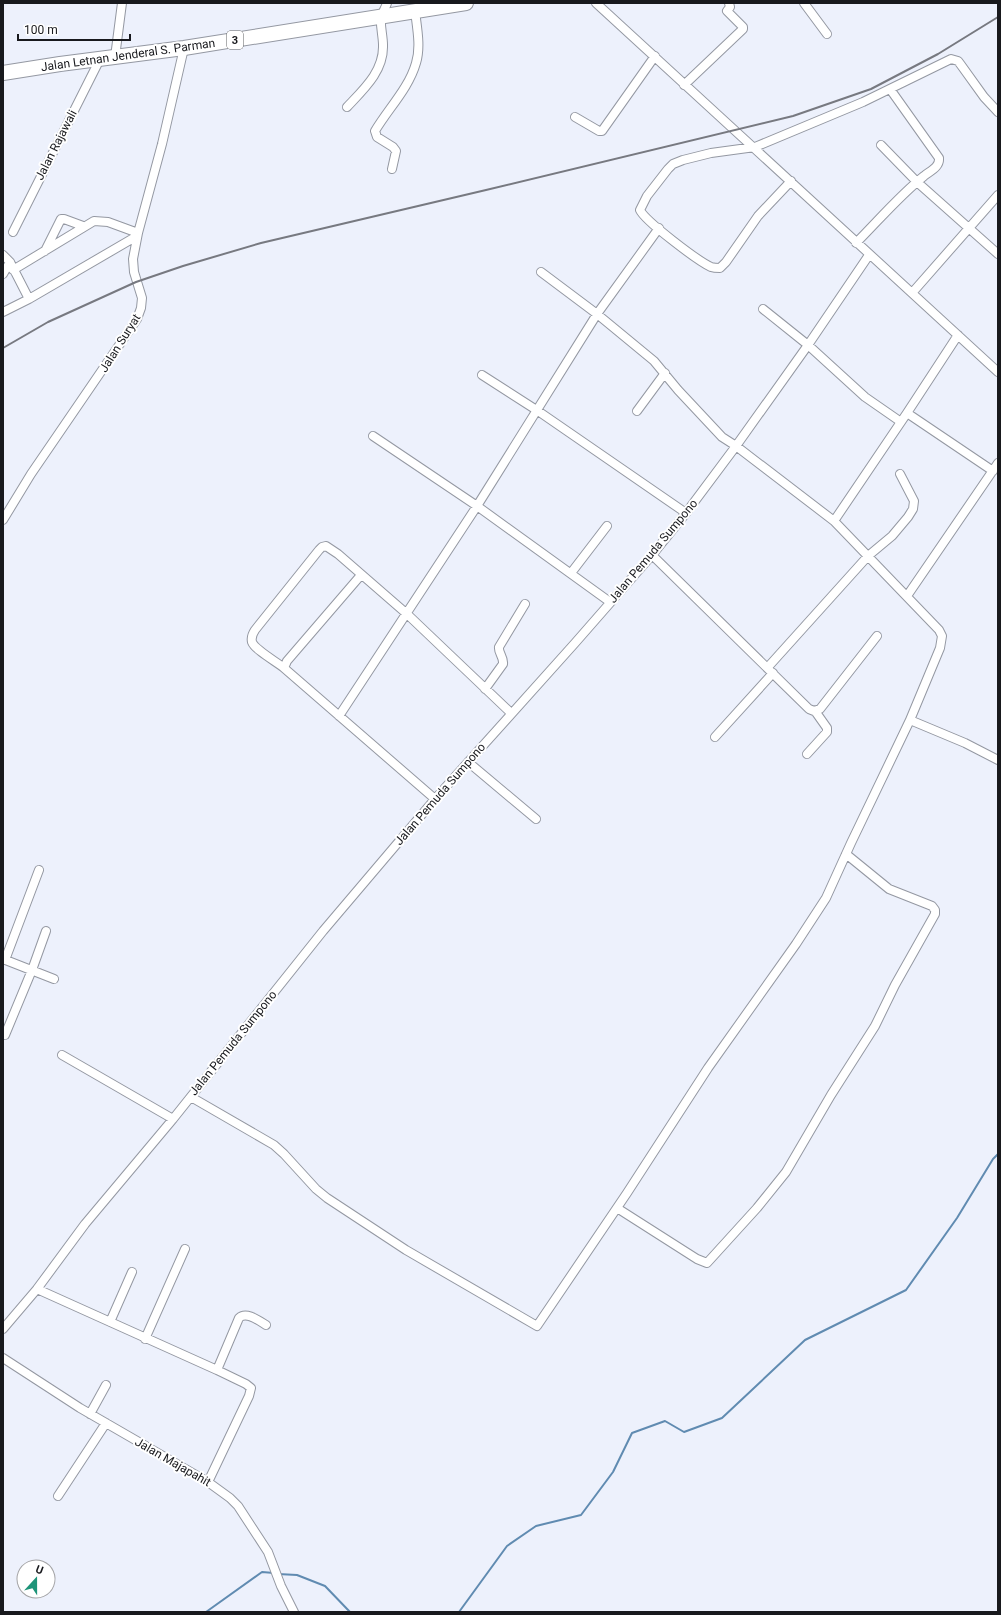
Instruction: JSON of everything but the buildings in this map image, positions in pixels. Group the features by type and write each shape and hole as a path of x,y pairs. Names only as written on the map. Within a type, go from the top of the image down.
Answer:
{"highway":[{"name":"Jalan Letnan Jenderal S. Parman","path":"3,73 184,48 466,3"}],"street":[{"path":"114,57 122,3"},
{"path":"347,107 362,92 379,69 383,46 381,17 388,3"},
{"path":"596,3 655,56 684,85 755,147 856,243 998,372"},
{"path":"684,85 743,29 743,27 727,11 730,7 729,3"},
{"path":"804,3 827,34"},
{"path":"392,169 396,151 393,147 377,137 376,131 407,82 417,63 418,29 415,11"},
{"name":"Jalan Suryat","path":"3,520 31,474 137,319 141,308 142,298 134,272 133,259 184,48"},
{"path":"575,117 599,131 602,131 655,56"},
{"name":"Jalan Rajawali","path":"13,232 100,59"},
{"path":"791,181 758,216 726,262 720,268 710,267 658,228 643,215 640,208 673,164 710,153 755,147 856,105 948,60 954,59 961,65 984,97 998,112"},
{"path":"856,243 917,182 936,167 940,161 890,89"},
{"path":"881,145 917,182 998,254"},
{"path":"912,294 998,196"},
{"path":"45,251 61,219 83,226"},
{"path":"14,270 83,226 94,221 100,220 138,234"},
{"path":"339,716 538,411 597,314 658,228"},
{"path":"3,312 29,299 138,234"},
{"name":"Jalan Pemuda Sumpono","path":"3,1329 36,1289 85,1224 173,1119 323,931 435,799 652,555 686,513 808,345 869,254"},
{"path":"3,255 10,262 29,299"},
{"path":"3,274 10,262"},
{"path":"190,1097 274,1145 316,1189 372,1229 451,1277 537,1326 617,1208 708,1068 796,944 826,898 910,720 938,655 942,642 942,636 939,630 834,521 722,437 678,390 654,361 597,314 541,272"},
{"path":"763,310 808,345 864,397 901,422"},
{"path":"834,521 958,335"},
{"path":"637,411 665,373"},
{"path":"482,375 538,411 686,513"},
{"path":"907,413 993,470"},
{"path":"373,436 477,506 610,602"},
{"path":"907,596 998,463"},
{"path":"716,738 770,670 868,556 892,536 908,516 914,505 912,495 900,474"},
{"path":"571,573 607,526"},
{"path":"435,799 252,642 252,636 255,630 319,550 325,546 329,547 406,614 511,713"},
{"path":"652,555 809,709 815,711 827,728 828,732 808,754"},
{"path":"284,668 288,661 361,575"},
{"path":"485,689 502,664 503,660 499,647 525,604"},
{"path":"815,711 820,709 877,636"},
{"path":"910,720 970,745 998,760"},
{"path":"468,762 536,819"},
{"path":"617,1208 705,1264 709,1263 786,1172 830,1095 875,1026 895,985 935,914 933,908 926,903 889,889 846,854"},
{"path":"39,870 4,960 54,979"},
{"path":"5,1035 32,970 46,931"},
{"path":"62,1054 173,1119"},
{"path":"145,1339 185,1249"},
{"path":"110,1322 132,1272"},
{"path":"36,1289 217,1370 246,1384 250,1388 251,1393 208,1482"},
{"path":"217,1370 239,1318 247,1315 266,1325"},
{"name":"Jalan Majapahit","path":"3,1358 90,1414 219,1489 238,1506 268,1552 281,1586 294,1612"},
{"path":"90,1414 106,1385"},
{"path":"58,1496 106,1423"}],"waterway":[{"path":"459,1612 507,1546 536,1526 581,1515 613,1472 632,1433 665,1421 684,1432 722,1418 805,1340 906,1290 957,1218 993,1159 998,1154"},
{"path":"206,1612 262,1572 274,1573"},
{"path":"278,1574 297,1575 325,1586 350,1612"}],"railway":[{"path":"3,348 48,322 136,282 183,266 261,243 793,116 871,89 938,54 998,17"}]}
